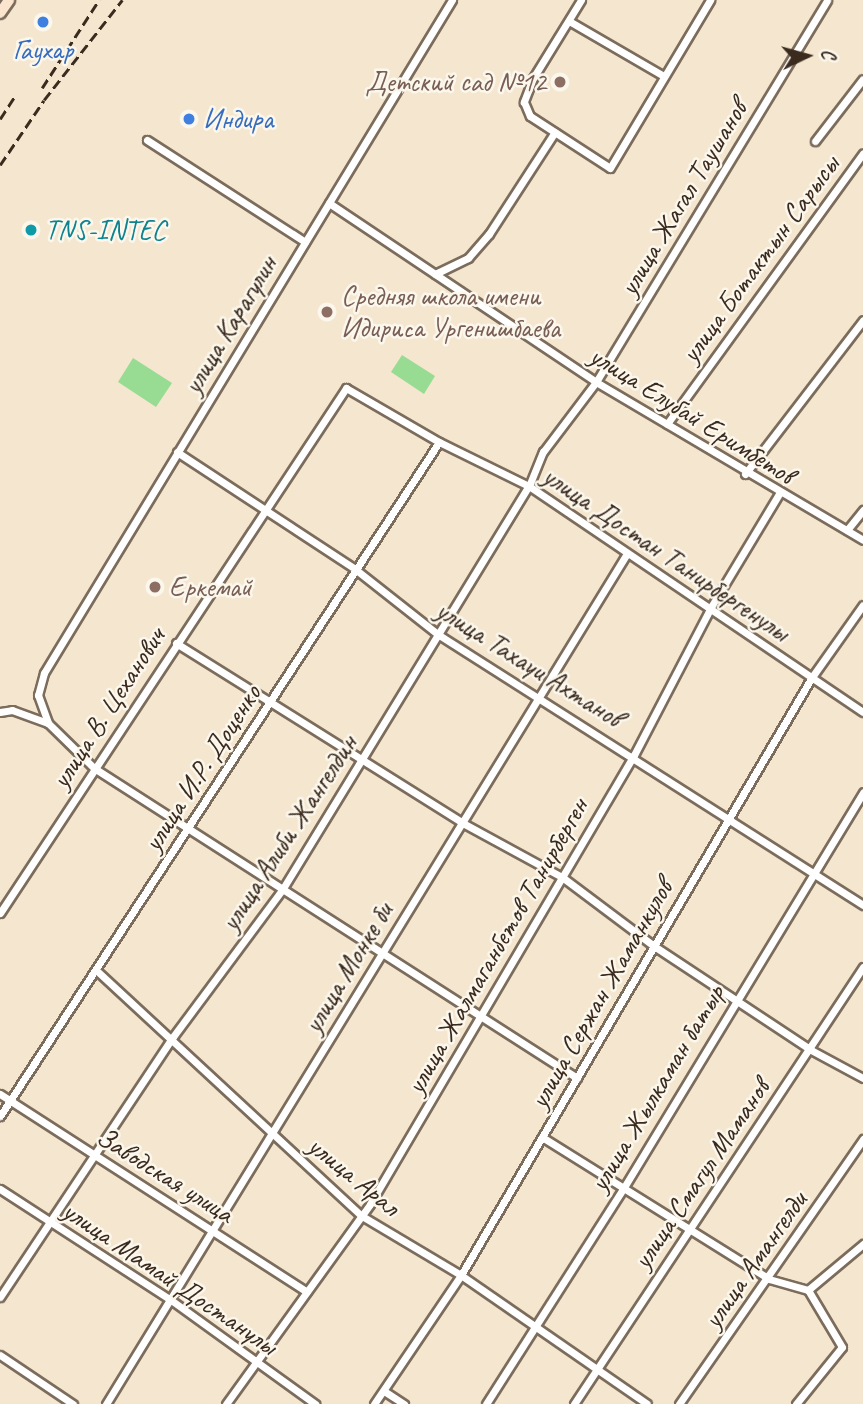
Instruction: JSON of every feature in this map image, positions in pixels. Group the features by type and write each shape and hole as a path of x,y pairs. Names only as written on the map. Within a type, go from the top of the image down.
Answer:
{"street":[{"path":"0,13 9,0"},
{"name":"улица Карагулин","path":"48,723 38,695 44,673 452,0"},
{"path":"581,0 524,102 530,116 610,167 709,0"},
{"name":"улица Жагал Таушанов","path":"596,382 827,0"},
{"path":"569,21 664,76"},
{"path":"815,141 863,79"},
{"path":"435,274 468,258 488,234 555,132"},
{"path":"147,140 305,242"},
{"name":"улица Ботактын Сарысы","path":"667,424 863,153"},
{"name":"улица Елубай Еримбетов","path":"329,203 596,382 745,474 863,540"},
{"path":"745,474 863,320"},
{"name":"улица Алиби Жангелдин","path":"0,1297 172,1038 282,890 529,486 543,452 596,382"},
{"name":"улица Достан Танирбергенулы","path":"346,388 439,442 529,486 626,555 711,607 863,712"},
{"name":"улица В. Цеханович","path":"0,913 263,510 346,388"},
{"name":"улица И.Р. Доценко","path":"0,1116 439,442"},
{"name":"улица Тахауи Ахтанов","path":"177,452 355,569 439,635 634,755 863,905"},
{"name":"улица Жалмаганбетов Танирберген","path":"226,1404 362,1216 634,755 711,607 779,494"},
{"path":"847,530 863,510"},
{"name":"улица Монке би","path":"106,1404 626,555"},
{"name":"улица Сержан Жаманкулов","path":"374,1404 461,1275 812,677 863,605"},
{"path":"176,643 268,705 364,759 461,822 562,877 654,946 736,997 811,1050 863,1077"},
{"path":"0,712 12,709 48,723 94,768 479,1019 577,1078"},
{"name":"улица Жылкаман батыр","path":"486,1404 533,1326 623,1189 736,997 863,792"},
{"name":"улица Смагул Маманов","path":"575,1404 811,1050 863,967"},
{"name":"улица Арал","path":"96,970 362,1216 461,1275 647,1404"},
{"name":"Заводская улица","path":"0,1094 93,1157 214,1229 307,1292"},
{"path":"542,1137 769,1279 808,1290 842,1347 796,1404"},
{"name":"улица Амангелди","path":"679,1404 769,1279 863,1139"},
{"name":"улица Мамай Достанулы","path":"0,1189 171,1300 314,1404"},
{"path":"808,1290 863,1244"},
{"path":"0,1356 73,1404"},
{"path":"384,1391 404,1404"}],"green space":[{"path":"402,355 435,376 424,394 391,372"},
{"path":"133,358 172,383 156,407 118,382"}],"railway":[{"path":"42,88 99,0"},
{"path":"0,165 44,100 122,0"},
{"path":"0,119 15,96"}],"place":[{"name":"Гаухар","path":"43,22"},
{"name":"Детский сад №12","path":"560,82"},
{"name":"Индира","path":"189,119"},
{"name":"TNS-INTEC","path":"31,230"},
{"name":"Средняя школа имени Идириса Ургенишбаева","path":"327,312"},
{"name":"Еркемай","path":"155,587"}]}
